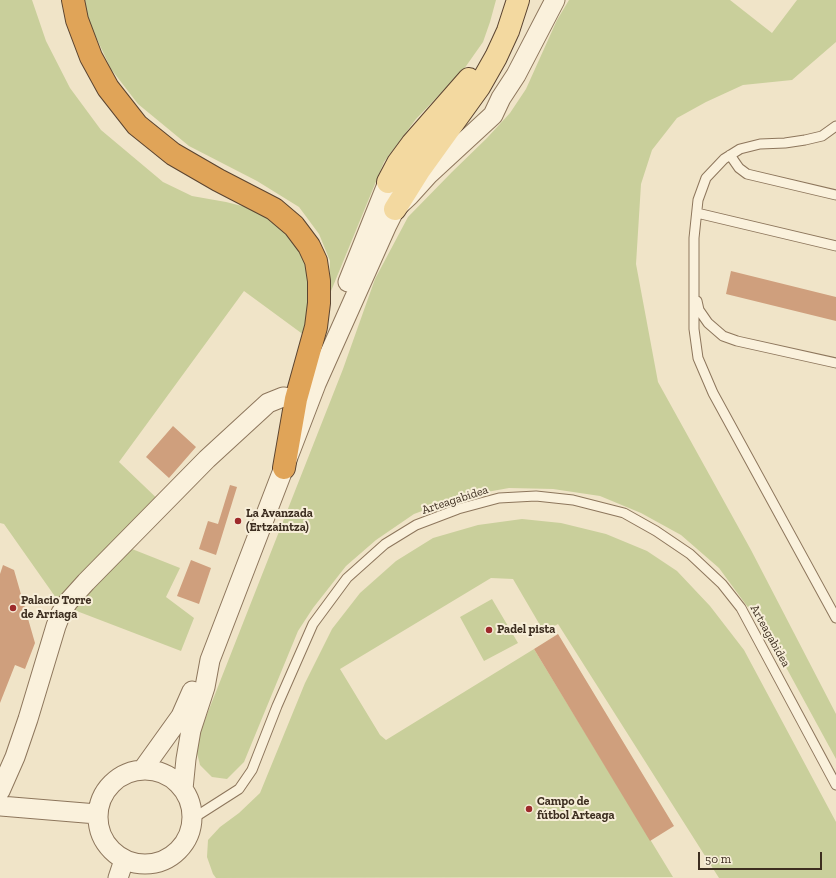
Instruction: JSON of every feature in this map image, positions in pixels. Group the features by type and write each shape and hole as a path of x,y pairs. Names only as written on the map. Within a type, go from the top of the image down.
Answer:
{"highway":[{"path":"73,0 77,20 91,57 108,88 138,125 173,154 218,180 274,209 294,226 309,246 316,261 319,281 319,303 316,327 296,399 284,468"}],"main road":[{"path":"388,182 398,163 412,144 476,71 495,38 509,0"},
{"path":"395,209 438,142 479,86 496,57 508,30 518,0"}],"street":[{"path":"183,789 191,730 205,687 210,660 316,384 395,209 429,174 493,115 501,98 516,75 555,0"},
{"path":"316,384 346,288 388,182 402,167 438,142 455,134 480,116 501,98"},
{"path":"0,791 15,757 28,719 56,626 61,613 68,602 207,459 268,404 283,397 296,399"},
{"path":"143,769 182,716 196,682 210,660"},
{"path":"143,769 159,771 173,778 183,789 190,804 192,819 189,832 184,843 175,853 164,860 151,864 137,864 124,860 113,852 104,841 98,828 97,814 100,800 107,788 117,778 130,771 143,769"},
{"path":"0,806 97,814"},
{"path":"118,878 124,860"}],"lane":[{"path":"836,126 822,136 785,143 760,144 740,149 724,159 706,178 698,200 694,238 694,329 698,358 717,400 836,618"},
{"path":"730,155 739,168 747,174 836,195"},
{"path":"697,213 836,246"},
{"path":"694,286 698,310 708,323 723,336 737,341 836,363"},
{"name":"Arteagabidea","path":"192,819 239,789 252,770 277,706 313,624 347,578 385,544 416,525 458,509 499,498 536,496 573,500 624,513 656,530 690,554 722,584 741,608 836,785"}],"green space":[{"path":"0,0 32,0 46,41 70,88 101,130 163,182 192,196 250,208 282,225 309,265 308,338 244,291 119,462 166,507 127,547 180,568 166,597 194,618 181,651 61,605 4,524 0,523"},
{"path":"85,0 496,0 483,42 464,69 416,119 384,162 329,296 330,261 319,234 299,207 257,181 189,146 138,104 111,69 88,20"},
{"path":"569,0 730,0 772,33 797,0 836,0 836,42 792,80 743,85 706,102 677,118 652,150 641,184 636,264 658,382 751,550 836,714 836,759 769,636 719,568 681,535 641,513 600,496 553,489 509,488 459,497 414,514 376,540 346,566 313,608 298,631 244,762 227,779 212,777 200,765 195,745 343,369 375,279 408,217 510,113 526,89 557,20"},
{"path":"522,519 561,523 606,534 647,551 677,571 710,606 744,650 836,822 836,878 719,878 558,624 544,632 513,579 491,578 340,669 380,735 386,740 534,649 673,877 216,878 207,857 208,840 220,827 239,813 260,793 305,683 332,629 360,593 396,561 433,538 478,525"},
{"name":"Padel pista","path":"492,599 518,643 484,661 460,617"}],"building":[{"path":"731,271 836,297 836,321 726,294"},
{"path":"173,426 196,447 169,478 146,457"},
{"path":"230,485 237,487 216,555 199,549 208,521 218,524"},
{"path":"191,560 211,568 199,604 177,596"},
{"name":"Palacio Torre de Arriaga","path":"3,565 14,570 35,643 25,669 15,665 0,703 0,574"},
{"path":"558,634 674,826 650,841 534,649"}],"place":[{"name":"La Avanzada (Ertzaintza)","path":"238,521"},
{"name":"Palacio Torre de Arriaga","path":"13,608"},
{"name":"Padel pista","path":"489,630"},
{"name":"Campo de fútbol Arteaga","path":"529,809"}]}
